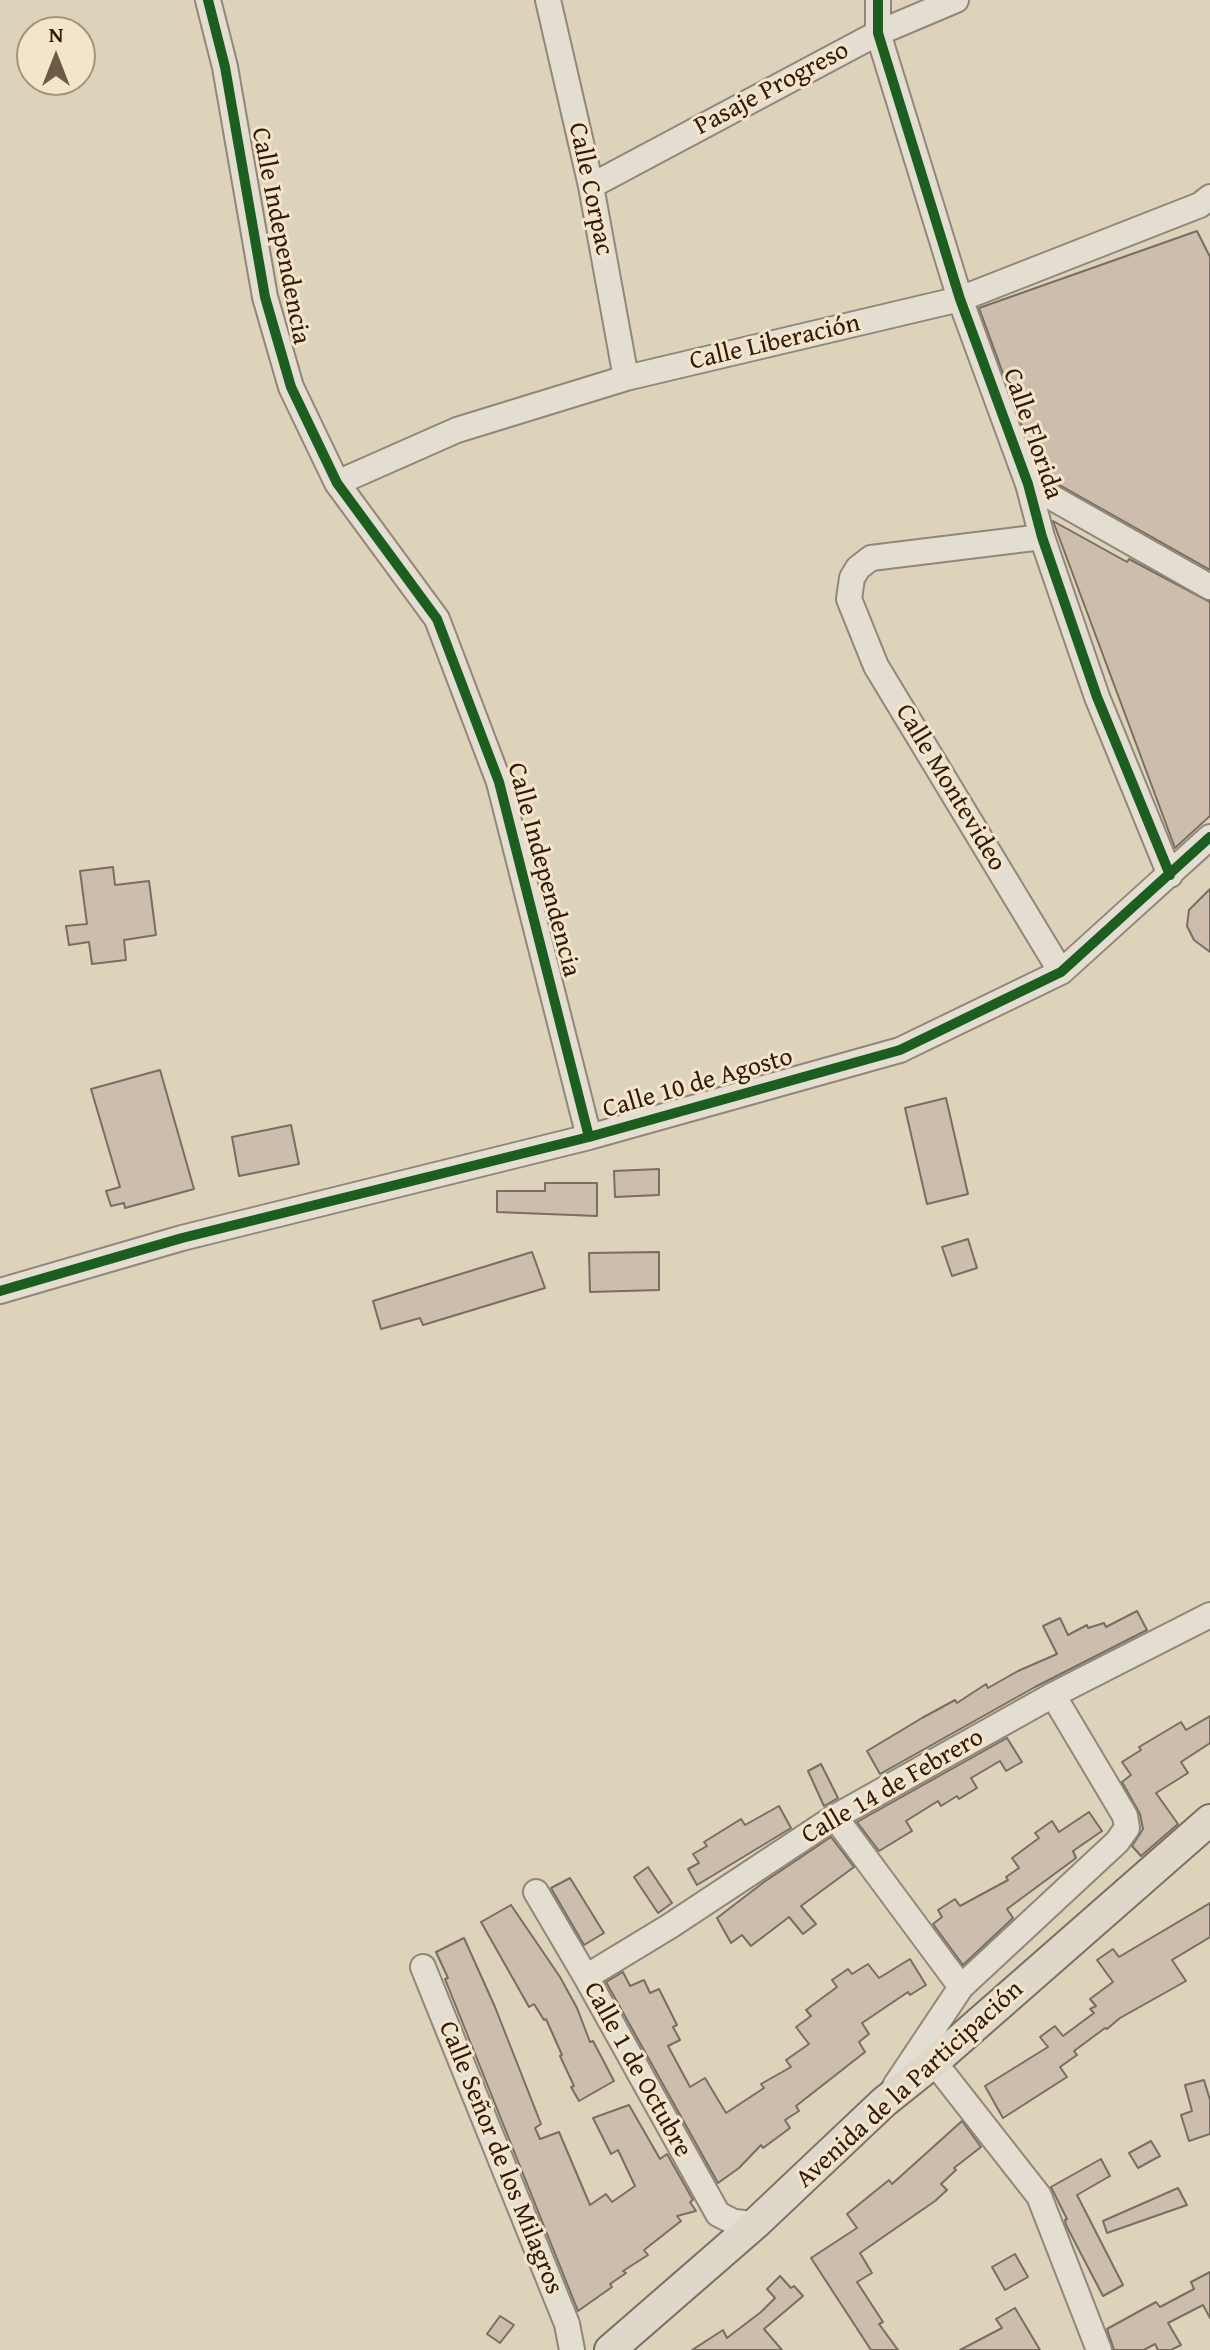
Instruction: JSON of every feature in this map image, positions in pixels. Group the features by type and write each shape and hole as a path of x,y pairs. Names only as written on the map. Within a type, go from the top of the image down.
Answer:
{"main road":[{"name":"Avenida de la Participación","path":"610,2350 755,2224 884,2102 934,2062 1210,1820"}],"street":[{"name":"Calle Independencia","path":"208,0 225,67 265,297 291,387 337,483 437,619 499,782 589,1137"},
{"name":"Calle Corpac","path":"548,0 591,186 626,378"},
{"name":"Calle Florida","path":"878,0 878,33 960,299 1028,484 1042,537 1097,697 1170,875"},
{"name":"Pasaje Progreso","path":"591,186 878,33 956,0"},
{"name":"Calle Liberación","path":"337,483 457,430 626,378 960,299 1207,209"},
{"path":"1028,484 1210,587"},
{"name":"Calle Montevideo","path":"1042,537 871,558 858,568 852,578 849,599 876,666 1061,972"},
{"name":"Calle 10 de Agosto","path":"0,1291 182,1238 589,1137 900,1050 1061,972 1210,837"},
{"name":"Calle 14 de Febrero","path":"586,1977 670,1926 835,1817 1053,1695 1210,1615"},
{"path":"884,2102 961,1987 1117,1842 1127,1828 1125,1816 1053,1695"},
{"path":"835,1817 961,1987"},
{"name":"Calle 1 de Octubre","path":"536,1892 718,2214 734,2222 755,2224"},
{"name":"Calle Señor de los Milagros","path":"423,1967 567,2324 572,2350"},
{"path":"934,2062 1039,2196 1099,2350"}],"building":[{"path":"1197,231 1210,257 1210,570 1040,474 979,308"},
{"path":"1053,521 1127,562 1129,559 1210,602 1210,816 1175,848"},
{"path":"113,867 115,885 149,881 156,935 124,940 126,960 92,964 89,942 69,945 66,926 87,924 80,871"},
{"path":"1210,889 1210,952 1194,940 1187,926 1189,910"},
{"path":"160,1070 194,1189 125,1208 124,1203 111,1206 106,1191 120,1187 91,1089"},
{"path":"946,1098 968,1194 927,1204 905,1108"},
{"path":"291,1125 299,1164 239,1176 232,1137"},
{"path":"659,1169 659,1195 615,1197 614,1171"},
{"path":"545,1183 597,1183 597,1216 497,1212 497,1191 545,1191"},
{"path":"968,1239 977,1268 952,1276 942,1247"},
{"path":"532,1252 545,1288 423,1325 420,1318 381,1329 373,1301"},
{"path":"659,1252 659,1290 590,1292 589,1253"},
{"path":"1137,1611 1147,1630 1035,1687 880,1774 867,1751 986,1684 988,1688 1057,1654 1043,1626 1060,1618 1068,1635 1087,1625 1088,1628 1104,1623 1106,1627"},
{"path":"1210,1716 1210,1743 1181,1762 1188,1773 1156,1793 1178,1824 1141,1856 1132,1846 1143,1829 1140,1814 1122,1782 1131,1775 1122,1762 1141,1750 1139,1747 1181,1722 1186,1730"},
{"path":"1007,1738 1022,1762 1006,1771 1000,1761 971,1778 977,1788 941,1806 938,1801 906,1821 912,1831 879,1851 857,1822"},
{"path":"821,1764 838,1798 824,1806 808,1771"},
{"path":"779,1806 791,1828 697,1885 688,1869 699,1863 693,1854 707,1846 704,1842 741,1819 745,1825"},
{"path":"1089,1812 1102,1831 1073,1851 1076,1858 1007,1909 1013,1918 963,1965 933,1924 942,1917 938,1910 955,1899 960,1906 1008,1880 1006,1877 1019,1868 1012,1858 1039,1838 1035,1833 1052,1821 1059,1832"},
{"path":"831,1837 854,1867 801,1906 816,1924 803,1934 789,1917 751,1946 742,1935 731,1943 717,1918"},
{"path":"648,1867 672,1903 658,1913 634,1877"},
{"path":"570,1878 604,1933 584,1945 551,1888"},
{"path":"1210,1903 1210,1937 1172,1960 1186,1981 1120,2018 1074,2051 1077,2055 1060,2067 1067,2077 1003,2118 985,2086 1048,2047 1040,2037 1055,2026 1063,2036 1094,2013 1090,2009 1096,2006 1090,1999 1113,1982 1097,1960 1113,1949 1119,1957"},
{"path":"511,1905 560,1977 577,2008 590,2042 593,2041 614,2081 579,2101 546,2019 534,2004 529,2007 481,1922"},
{"path":"464,1938 541,2124 535,2128 540,2139 559,2132 590,2205 606,2194 612,2202 635,2186 618,2150 611,2154 593,2118 629,2105 660,2159 667,2154 693,2200 690,2202 696,2211 677,2216 681,2221 644,2250 648,2255 623,2271 626,2273 610,2284 612,2287 578,2311 436,1952"},
{"path":"910,1959 926,1985 910,1995 908,1992 862,2023 869,2034 859,2042 865,2052 796,2106 799,2111 785,2120 790,2128 763,2148 761,2145 739,2168 718,2183 606,1982 623,1972 630,1986 644,1980 650,1993 659,1989 677,2025 673,2027 680,2040 668,2046 690,2087 705,2078 726,2113 764,2088 761,2084 791,2067 786,2060 809,2044 796,2027 811,2016 806,2010 837,1987 832,1980 848,1969 852,1974 868,1964 879,1978"},
{"path":"1204,2080 1210,2100 1210,2134 1189,2141 1181,2115 1192,2111 1185,2085"},
{"path":"962,2121 981,2147 954,2168 956,2170 941,2184 947,2190 935,2201 860,2253 872,2273 857,2282 883,2322 879,2324 898,2350 871,2350 811,2258 857,2228 847,2214 889,2180 892,2184"},
{"path":"1151,2141 1160,2156 1138,2168 1129,2153"},
{"path":"1101,2159 1110,2176 1077,2195 1123,2285 1103,2296 1066,2225 1067,2219 1051,2187"},
{"path":"1178,2188 1187,2205 1107,2233 1103,2221"},
{"path":"1015,2254 1028,2277 1005,2290 992,2267"},
{"path":"1210,2272 1210,2318 1203,2305 1168,2323 1181,2345 1171,2350 1158,2350 1155,2344 1144,2350 1114,2350 1107,2329 1156,2302 1160,2307 1194,2289 1191,2282"},
{"path":"780,2276 803,2296 764,2329 782,2350 692,2350 723,2330 727,2338 761,2312 775,2298 767,2289"},
{"path":"1015,2308 1040,2350 960,2350 1002,2328 996,2319"},
{"path":"500,2316 514,2325 500,2343 487,2334"}],"cycle path":[{"path":"208,0 225,67 265,297 291,387 337,483 437,619 499,782 589,1137"},
{"path":"878,0 878,33 960,299 1028,484 1042,537 1097,697 1170,875"},
{"path":"0,1291 182,1238 589,1137 900,1050 1061,972 1210,837"}]}
